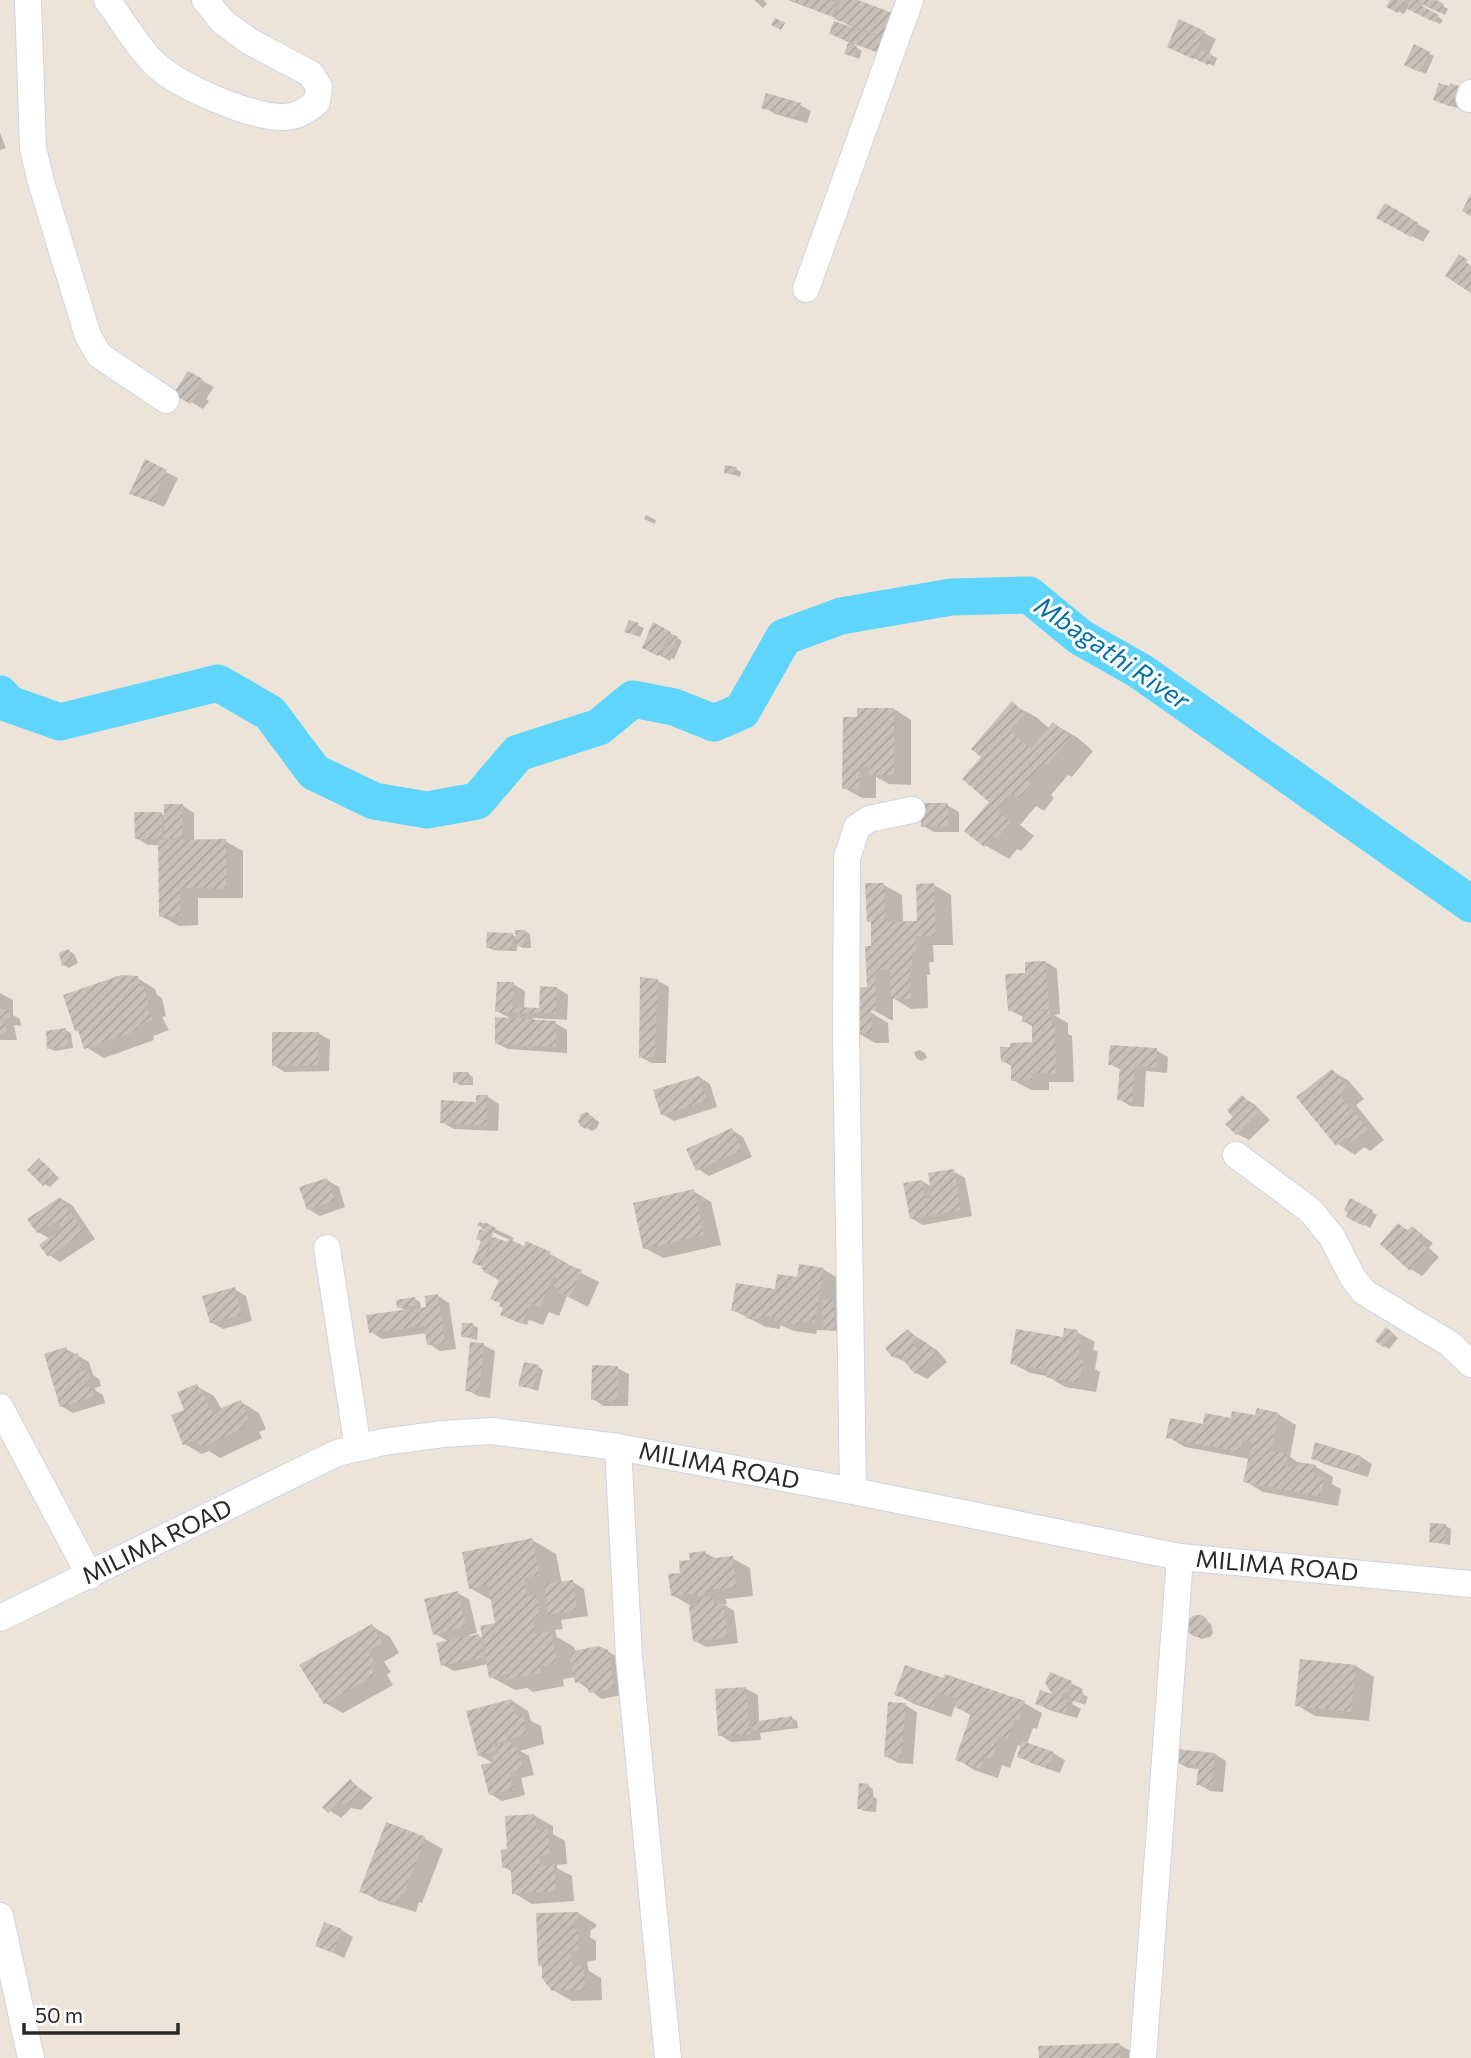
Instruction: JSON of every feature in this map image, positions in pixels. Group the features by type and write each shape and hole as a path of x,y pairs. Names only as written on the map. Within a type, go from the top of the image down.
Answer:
{"street":[{"path":"28,0 33,148 88,336 99,355 166,400"},
{"path":"107,0 152,61 186,87 260,115 285,117 304,113 317,102 319,87 311,74 249,41 223,22 205,0"},
{"path":"806,289 910,0"},
{"path":"853,1491 846,1034 847,858 857,827 869,819 912,810"},
{"path":"1236,1155 1311,1211 1332,1237 1353,1278 1364,1292 1450,1344 1471,1364"},
{"path":"327,1248 358,1448"},
{"path":"1,1411 90,1576"},
{"name":"MILIMA ROAD","path":"0,1618 337,1453 443,1434 492,1431 618,1447 1180,1557 1471,1584"},
{"path":"618,1447 629,1657 668,2058"},
{"path":"1143,2057 1180,1557"},
{"path":"0,1916 4,1956 31,2058"}],"building":[{"path":"790,0 828,0 837,3 832,16"},
{"path":"841,0 858,0 895,14 886,38 834,19"},
{"path":"1390,0 1405,0 1398,13 1386,7"},
{"path":"1411,0 1439,15 1434,22 1407,9 1407,3"},
{"path":"1413,0 1436,0 1444,4 1440,13"},
{"path":"775,18 785,23 781,30 771,25"},
{"path":"1179,19 1205,31 1193,59 1167,47"},
{"path":"834,21 885,39 881,53 829,34"},
{"path":"848,43 857,46 854,57 844,54"},
{"path":"1414,44 1430,52 1420,72 1404,65"},
{"path":"1201,50 1212,54 1208,65 1197,60"},
{"path":"1439,83 1459,86 1452,107 1433,100"},
{"path":"766,93 801,103 796,118 761,108"},
{"path":"1471,193 1471,216 1462,211"},
{"path":"1385,203 1419,223 1411,237 1376,218"},
{"path":"1459,254 1468,260 1466,262 1471,266 1471,293 1445,276"},
{"path":"188,371 203,379 196,392 199,393 190,404 173,394"},
{"path":"145,459 167,470 152,502 129,494"},
{"path":"725,465 737,467 735,475 724,473"},
{"path":"629,620 639,623 635,635 624,632"},
{"path":"653,622 671,632 658,656 642,648"},
{"path":"673,634 678,637 669,658 662,655"},
{"path":"1012,701 1025,713 1010,731 1031,749 1053,722 1071,737 1047,765 1044,762 1028,780 1032,784 1019,798 1012,793 997,810 1011,822 996,839 993,836 984,847 964,831 989,802 962,779 981,757 971,749"},
{"path":"857,708 894,708 894,775 869,775 869,767 859,767 859,789 842,789 843,717 857,717"},
{"path":"921,803 948,803 948,826 921,827"},
{"path":"164,804 183,804 182,838 164,838"},
{"path":"134,812 162,812 162,839 135,839"},
{"path":"226,839 226,889 180,888 181,916 159,917 158,840"},
{"path":"865,883 884,883 886,922 917,921 916,884 934,883 936,936 915,936 916,952 912,953 910,966 911,999 891,999 890,969 875,970 876,1010 871,1011 872,1033 856,1034 852,988 867,987 865,946 871,946 871,922 867,922"},
{"path":"515,930 525,930 526,946 517,946"},
{"path":"487,932 513,933 512,950 486,948"},
{"path":"69,949 73,960 62,966 59,953"},
{"path":"1046,961 1049,1009 1008,1011 1005,974 1025,973 1025,962"},
{"path":"121,975 138,976 141,987 144,986 149,1006 145,1007 153,1020 136,1026 138,1030 84,1049 63,995"},
{"path":"640,977 658,979 655,1057 639,1058"},
{"path":"497,982 514,982 512,1007 539,1008 540,986 557,987 556,1014 495,1012"},
{"path":"0,1009 9,1010 11,1020 3,1019 7,1034 0,1034"},
{"path":"1022,1011 1050,1011 1051,1024 1055,1024 1056,1073 1032,1073 1032,1080 1011,1081 1011,1062 1001,1062 1000,1047 1010,1047 1010,1043 1032,1042 1032,1022 1022,1022"},
{"path":"495,1017 556,1021 556,1047 495,1044"},
{"path":"66,1028 68,1046 47,1049 46,1031"},
{"path":"272,1032 319,1032 318,1065 272,1066"},
{"path":"1110,1045 1157,1048 1156,1067 1135,1066 1132,1102 1117,1100 1120,1066 1108,1065"},
{"path":"1332,1069 1348,1088 1340,1095 1368,1129 1351,1142 1347,1137 1336,1146 1296,1097"},
{"path":"453,1072 469,1072 468,1083 453,1083"},
{"path":"699,1076 707,1101 661,1115 653,1090"},
{"path":"476,1095 488,1095 486,1126 440,1123 441,1100 476,1102"},
{"path":"1242,1095 1259,1112 1236,1135 1225,1124 1233,1117 1227,1110"},
{"path":"587,1112 594,1118 586,1129 580,1126 578,1121 581,1114"},
{"path":"732,1128 742,1150 696,1171 686,1149"},
{"path":"39,1158 55,1174 43,1186 27,1170"},
{"path":"954,1169 961,1210 910,1219 903,1183 922,1180 925,1199 932,1198 928,1173"},
{"path":"327,1178 335,1201 307,1210 299,1187"},
{"path":"694,1189 704,1235 643,1249 633,1203"},
{"path":"60,1197 84,1232 48,1257 39,1245 62,1229 56,1221 37,1233 27,1219"},
{"path":"1350,1198 1373,1210 1364,1226 1346,1217 1348,1213 1344,1210"},
{"path":"485,1222 496,1228 492,1234 481,1228"},
{"path":"1398,1223 1407,1231 1412,1226 1423,1235 1418,1240 1429,1249 1410,1271 1380,1244"},
{"path":"480,1229 493,1234 480,1266 472,1263 481,1241 476,1239"},
{"path":"494,1237 507,1242 509,1239 524,1246 526,1241 551,1252 549,1257 582,1270 570,1298 553,1286 557,1277 554,1276 540,1307 531,1303 522,1324 500,1315 503,1308 499,1306 500,1303 490,1299 500,1278 481,1269"},
{"path":"799,1264 824,1268 815,1323 799,1321 798,1325 774,1321 775,1317 763,1316 762,1320 746,1318 746,1313 731,1311 736,1283 775,1289 777,1274 797,1277"},
{"path":"235,1287 242,1315 210,1323 202,1296"},
{"path":"438,1294 445,1343 427,1345 424,1326 369,1333 366,1315 426,1307 425,1296"},
{"path":"415,1297 416,1305 397,1308 396,1300"},
{"path":"833,1299 835,1329 824,1330 822,1300"},
{"path":"462,1323 473,1323 472,1338 461,1337"},
{"path":"1386,1327 1394,1334 1383,1347 1375,1341"},
{"path":"1064,1328 1078,1330 1076,1339 1081,1340 1078,1359 1083,1360 1079,1383 1046,1377 1047,1370 1010,1364 1016,1329 1063,1337"},
{"path":"908,1329 917,1339 912,1343 917,1349 926,1342 937,1355 915,1374 898,1354 893,1358 885,1348"},
{"path":"470,1342 484,1343 479,1392 465,1391"},
{"path":"66,1347 69,1356 78,1353 82,1368 77,1369 78,1373 87,1370 90,1380 85,1382 87,1388 91,1386 95,1397 60,1407 44,1354"},
{"path":"524,1362 539,1365 533,1389 518,1386"},
{"path":"592,1365 618,1366 617,1401 591,1400"},
{"path":"197,1384 212,1412 241,1400 249,1419 243,1422 245,1427 201,1448 197,1439 183,1445 171,1415 184,1410 177,1392"},
{"path":"1257,1408 1279,1413 1271,1451 1288,1454 1285,1466 1296,1468 1298,1462 1316,1465 1314,1476 1324,1477 1320,1497 1243,1482 1252,1442 1242,1440 1239,1452 1166,1438 1170,1418 1203,1424 1205,1413 1231,1418 1232,1411 1255,1415"},
{"path":"1315,1442 1361,1456 1357,1472 1311,1459"},
{"path":"1430,1523 1446,1524 1445,1544 1429,1542"},
{"path":"533,1538 539,1575 524,1578 527,1596 536,1595 540,1616 532,1617 536,1634 551,1631 557,1663 540,1666 541,1673 508,1679 507,1674 489,1678 480,1626 495,1623 488,1585 469,1589 462,1552"},
{"path":"705,1551 706,1559 733,1556 736,1587 709,1590 709,1594 698,1596 698,1593 671,1596 668,1574 680,1573 679,1561 690,1560 689,1553"},
{"path":"573,1580 577,1610 548,1615 544,1584"},
{"path":"458,1591 466,1627 433,1635 424,1599"},
{"path":"713,1596 714,1604 723,1603 728,1637 693,1642 689,1606 698,1605 697,1598"},
{"path":"1198,1615 1206,1618 1209,1626 1206,1634 1198,1637 1190,1634 1187,1626 1190,1618"},
{"path":"372,1624 382,1643 368,1651 374,1662 370,1664 376,1675 324,1704 299,1665"},
{"path":"479,1634 484,1657 441,1666 436,1643"},
{"path":"598,1646 608,1650 615,1688 589,1693 586,1680 575,1683 569,1652"},
{"path":"1300,1659 1356,1665 1351,1712 1295,1706"},
{"path":"905,1665 943,1678 945,1674 1025,1701 1019,1720 1015,1719 1008,1739 1000,1736 992,1759 984,1756 980,1769 955,1760 971,1713 954,1707 957,1699 938,1693 933,1708 894,1695"},
{"path":"1050,1672 1072,1681 1069,1691 1061,1697 1070,1701 1065,1713 1035,1704 1040,1690 1052,1694 1045,1683"},
{"path":"746,1687 750,1734 718,1736 715,1689"},
{"path":"1074,1688 1084,1693 1079,1703 1069,1699"},
{"path":"511,1699 516,1716 523,1714 527,1734 495,1743 497,1751 478,1756 466,1711"},
{"path":"888,1702 906,1703 901,1758 884,1757"},
{"path":"792,1716 793,1726 753,1731 752,1722"},
{"path":"1022,1741 1054,1752 1048,1768 1017,1757"},
{"path":"511,1742 513,1748 517,1747 523,1769 510,1772 514,1789 489,1795 481,1765 493,1762 491,1755 499,1753 497,1745"},
{"path":"1176,1749 1215,1753 1212,1786 1196,1785 1199,1765 1175,1763"},
{"path":"350,1779 362,1791 349,1805 339,1802 328,1813 322,1807"},
{"path":"859,1783 869,1784 868,1794 873,1794 872,1810 857,1809"},
{"path":"535,1814 537,1830 548,1829 550,1855 539,1856 540,1866 554,1864 556,1891 512,1894 511,1867 502,1868 501,1850 507,1849 505,1816"},
{"path":"386,1822 426,1837 398,1904 359,1892"},
{"path":"578,1912 579,1917 574,1920 573,1928 578,1929 579,1950 570,1952 573,1967 584,1966 585,1990 552,1991 542,1978 542,1965 538,1966 536,1913"},
{"path":"324,1922 342,1929 333,1953 315,1946"},
{"path":"1120,2043 1120,2058 1039,2058 1038,2046"}],"waterway":[{"name":"Mbagathi River","path":"0,694 9,704 60,722 218,683 270,713 314,772 374,801 427,810 477,801 518,753 599,727 633,699 674,707 714,723 742,711 784,637 841,616 951,597 1029,595 1080,637 1140,671 1471,904"}]}
